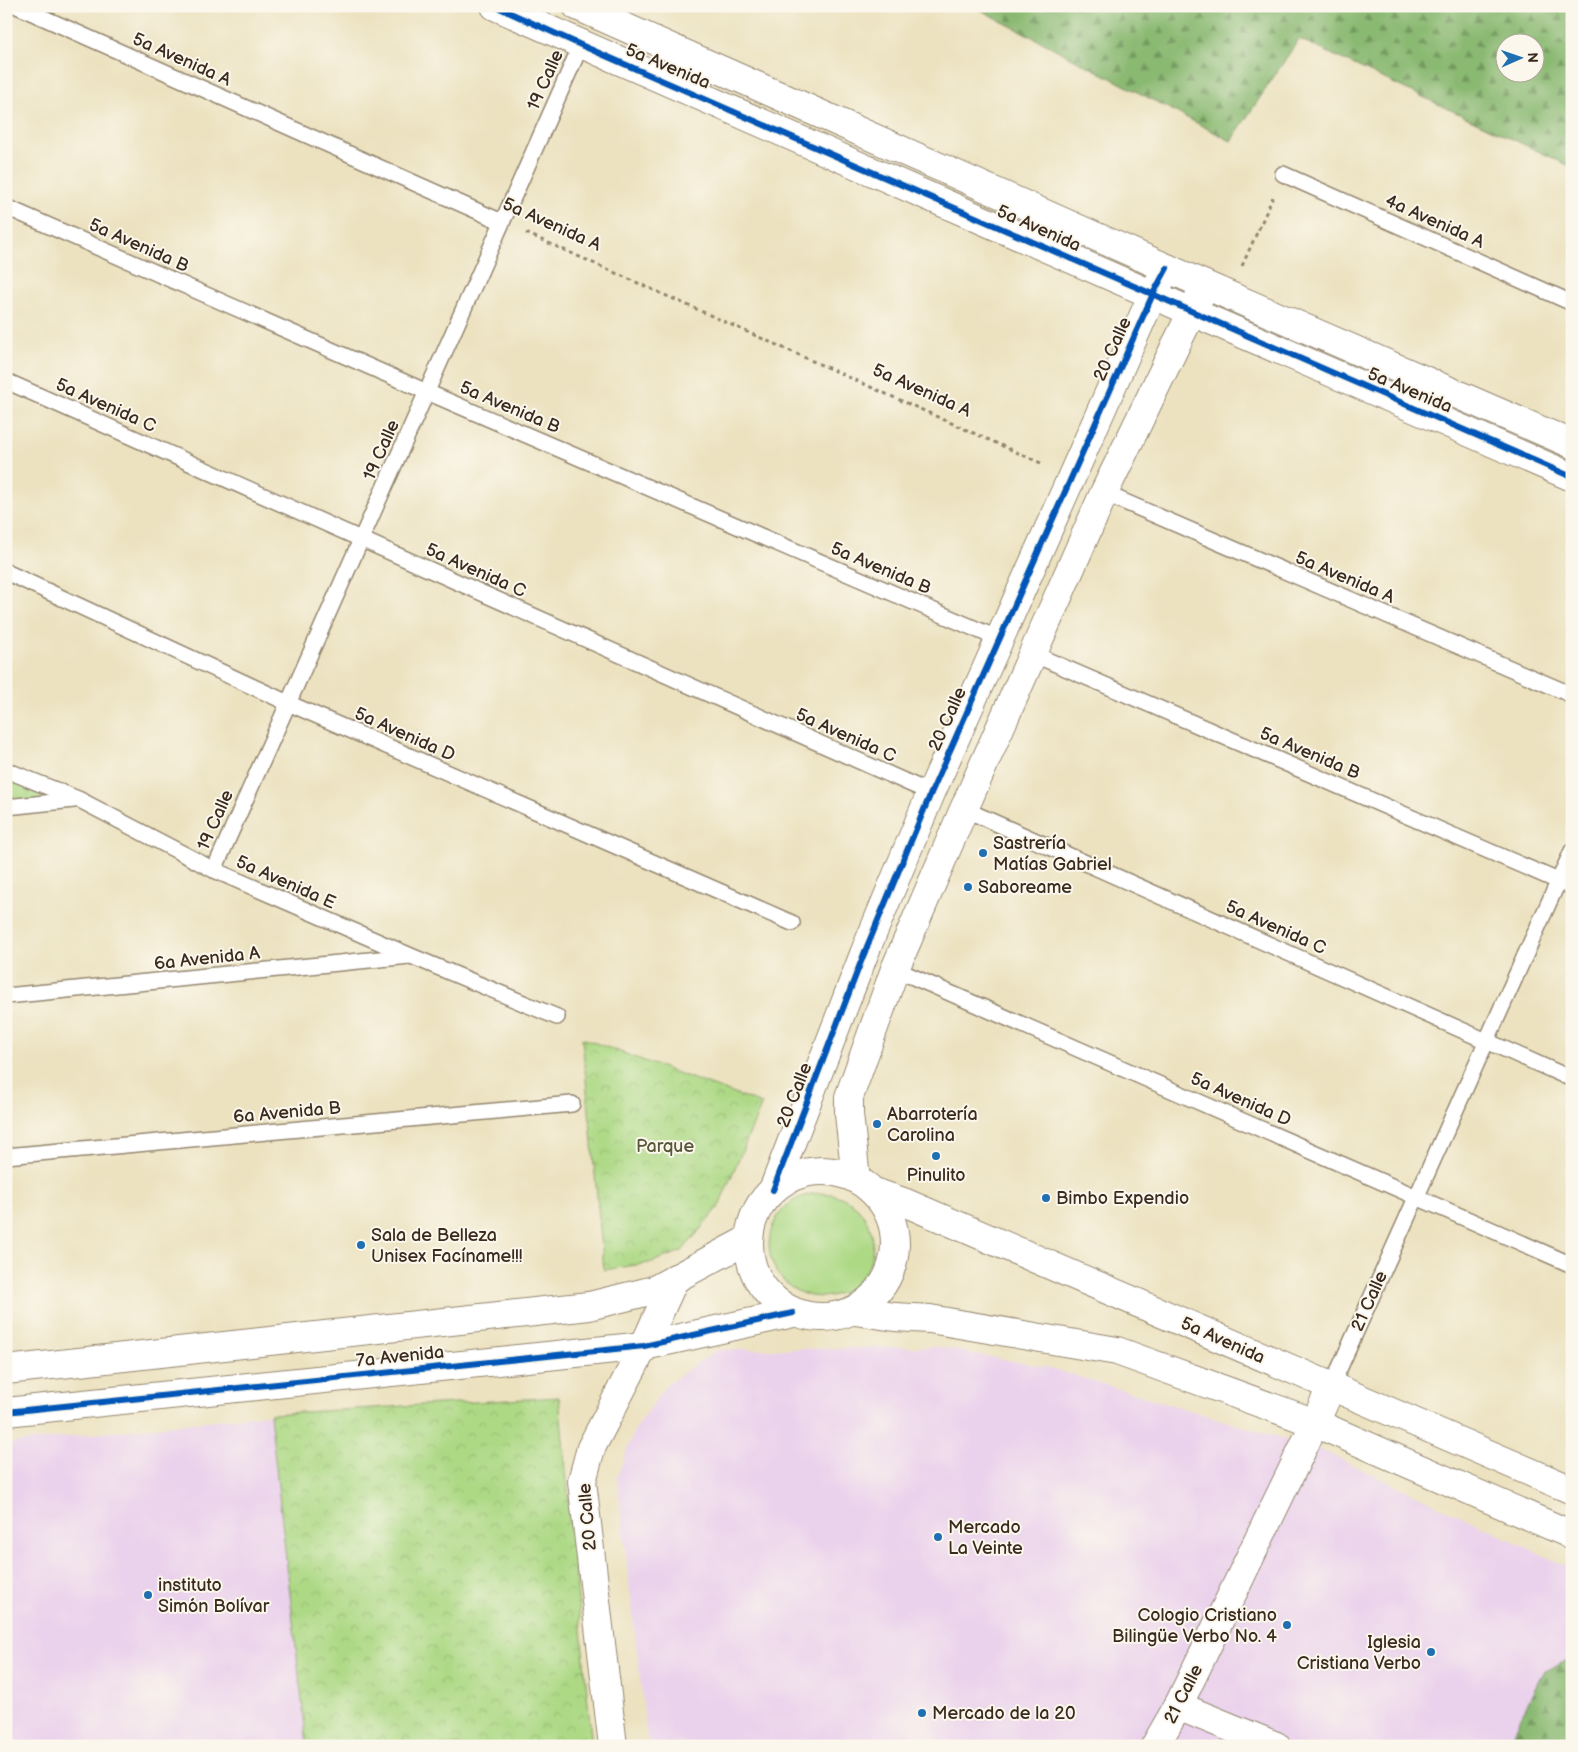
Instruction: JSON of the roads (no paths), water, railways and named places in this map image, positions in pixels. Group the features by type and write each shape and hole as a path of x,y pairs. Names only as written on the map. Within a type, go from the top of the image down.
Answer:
{"street":[{"name":"5a Avenida","path":"495,6 1572,477"},
{"name":"5a Avenida","path":"576,6 1205,285 1230,294 1327,339 1572,444"},
{"name":"20 Calle","path":"773,1190 864,954 930,793 1153,294 1167,268"},
{"path":"865,1185 849,1114 849,1097 895,969 1104,493 1205,285"},
{"path":"812,1171 835,1171 865,1185 888,1211 895,1233 895,1256 888,1278 874,1297 855,1311 824,1319 793,1313 774,1301 759,1283 751,1262 749,1239 753,1220 761,1204 773,1190 791,1177 812,1171"},
{"name":"5a Avenida","path":"865,1185 1572,1490"},
{"name":"7a Avenida","path":"6,1370 589,1306 654,1290 749,1239"},
{"name":"20 Calle","path":"612,1746 582,1481 591,1448 644,1346 675,1278"},
{"path":"855,1311 895,1317 930,1319 1117,1351 1315,1423 1572,1535"},
{"name":"7a Avenida","path":"6,1412 644,1346 793,1313"},
{"name":"21 Calle","path":"1155,1746 1178,1706 1331,1387"},
{"path":"1178,1706 1276,1746"}],"lane":[{"name":"5a Avenida A","path":"17,6 502,222"},
{"name":"19 Calle","path":"214,870 581,45"},
{"name":"4a Avenida A","path":"1283,174 1572,303"},
{"name":"5a Avenida B","path":"6,207 427,392 999,639"},
{"name":"5a Avenida C","path":"6,380 930,793"},
{"name":"5a Avenida A","path":"1104,493 1572,695"},
{"name":"5a Avenida D","path":"6,572 288,703 792,924"},
{"name":"5a Avenida B","path":"1033,654 1565,884"},
{"name":"5a Avenida E","path":"6,770 78,799 214,870 557,1017"},
{"path":"6,807 78,799"},
{"name":"5a Avenida C","path":"964,809 1572,1079"},
{"name":"21 Calle","path":"1331,1387 1486,1040 1565,884 1572,850"},
{"name":"6a Avenida A","path":"6,996 411,956"},
{"name":"5a Avenida D","path":"895,969 1572,1265"},
{"name":"6a Avenida B","path":"6,1156 572,1104"}],"place":[{"name":"Sastrería Matías Gabriel","path":"983,853"},
{"name":"Saboreame","path":"968,887"},
{"name":"Abarrotería Carolina","path":"877,1124"},
{"name":"Pinulito","path":"936,1156"},
{"name":"Bimbo Expendio","path":"1046,1198"},
{"name":"Sala de Belleza Unisex Facíname!!!","path":"361,1245"},
{"name":"Mercado La Veinte","path":"938,1537"},
{"name":"instituto Simón Bolívar","path":"148,1595"},
{"name":"Cologio Cristiano Bilingüe Verbo No. 4","path":"1287,1625"},
{"name":"Iglesia Cristiana Verbo","path":"1431,1652"},
{"name":"Mercado de la 20","path":"922,1713"}],"park label":[{"name":"Parque","path":"665,1146"}]}
